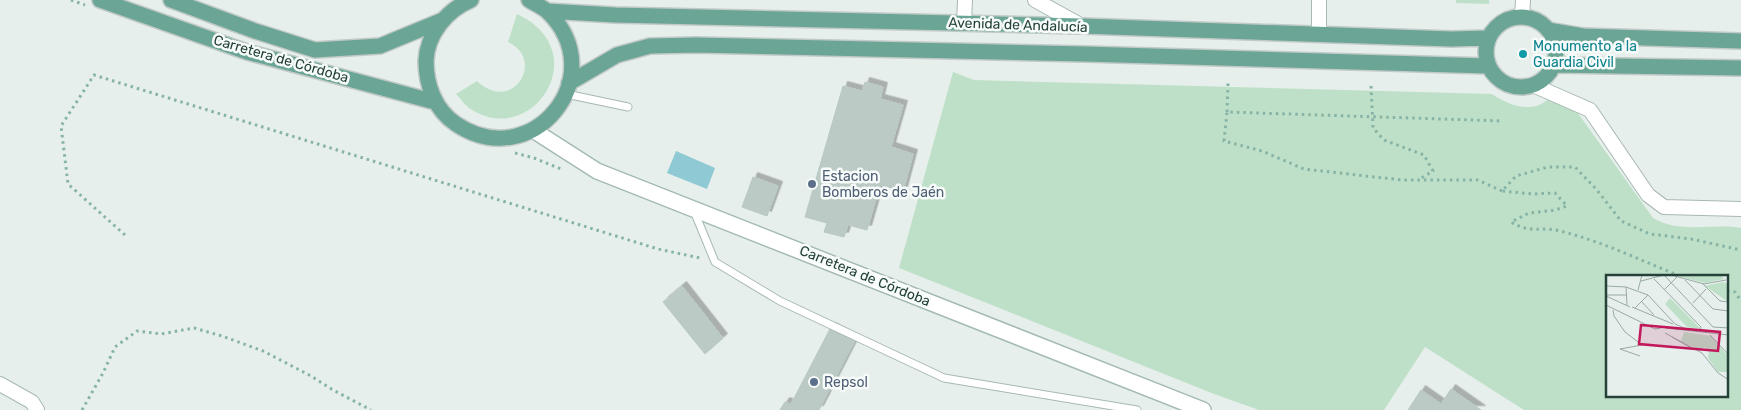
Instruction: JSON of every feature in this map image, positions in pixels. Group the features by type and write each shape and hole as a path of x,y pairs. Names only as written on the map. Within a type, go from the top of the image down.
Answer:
{"main road":[{"name":"Carretera de Córdoba","path":"171,0 255,31 315,50 380,46 443,20"},
{"path":"470,0 460,4 443,20 431,38 426,60 427,81 435,102 449,119 468,132 489,138 512,138 533,130 553,115 568,88 572,72 570,49 561,28 547,11 529,0"},
{"name":"Carretera de Córdoba","path":"93,3 247,52 435,102"},
{"name":"Avenida de Andalucía","path":"547,11 616,15 1082,26 1451,39 1488,38"},
{"path":"1522,17 1541,23 1548,30 1555,46 1554,65 1542,80 1533,85 1512,86 1498,78 1488,66 1486,47 1488,38 1502,22 1522,17"},
{"path":"1548,30 1583,36 1741,41"},
{"name":"Avenida de Andalucía","path":"568,88 617,55 650,46 687,45 1488,66"},
{"path":"1554,65 1741,68"},
{"name":"Carretera de Córdoba","path":"533,130 597,171 1203,410"}],"street":[{"path":"964,23 965,0"},
{"path":"1035,0 1082,26"},
{"path":"1319,0 1319,35"},
{"path":"1522,17 1523,0"},
{"path":"1533,85 1590,110 1648,195 1664,207 1741,209"},
{"path":"0,384 32,402 37,410"}],"lane":[{"path":"568,88 628,108"},
{"path":"693,208 715,262 780,301 944,378 1137,410"}],"path":[{"path":"71,0 93,3"},
{"path":"125,235 68,184 62,126 94,75 658,249 715,262"},
{"path":"1228,83 1224,141 1262,152 1304,169 1418,181 1478,180 1502,191 1533,194 1555,193 1567,206 1555,210 1529,213 1511,222 1523,229 1558,230 1629,254 1678,275"},
{"path":"1371,86 1373,128 1384,140 1424,154 1433,171 1418,181"},
{"path":"1227,112 1503,121"},
{"path":"511,152 534,158 570,172"},
{"path":"1502,191 1516,176 1548,166 1575,167 1597,190 1621,221 1650,234 1691,239 1741,250"},
{"path":"1728,291 1734,292 1741,302"},
{"path":"82,410 103,373 115,346 137,331 161,334 194,328 263,351 371,410"}],"green space":[{"path":"1456,0 1489,0 1489,4 1456,3"},
{"path":"517,14 540,30 552,50 554,71 547,91 533,107 514,117 492,118 469,108 456,94 477,81 490,90 502,92 513,88 520,81 524,71 524,60 519,50 508,42"},
{"path":"953,72 974,80 1492,94 1513,105 1528,107 1543,103 1549,98 1575,109 1653,218 1674,226 1741,228 1741,410 1524,410 1425,347 1384,410 1259,410 1214,394 899,268"}],"water":[{"path":"676,151 715,168 707,189 667,173"}],"building":[{"path":"865,82 883,87 880,99 903,105 891,147 913,154 903,191 880,185 867,230 848,225 844,237 824,232 827,223 805,217 843,86 862,91"},
{"path":"753,177 778,186 767,216 742,207"},
{"path":"682,286 723,338 705,354 663,302"},
{"path":"831,327 855,340 819,410 780,410 785,402 791,404"},
{"path":"1451,389 1481,410 1408,410 1421,390 1441,404"}],"place":[{"name":"Monumento a la Guardia Civil","path":"1523,54"},
{"name":"Estacion Bomberos de Jaén","path":"812,184"},
{"name":"Repsol","path":"814,382"}]}
